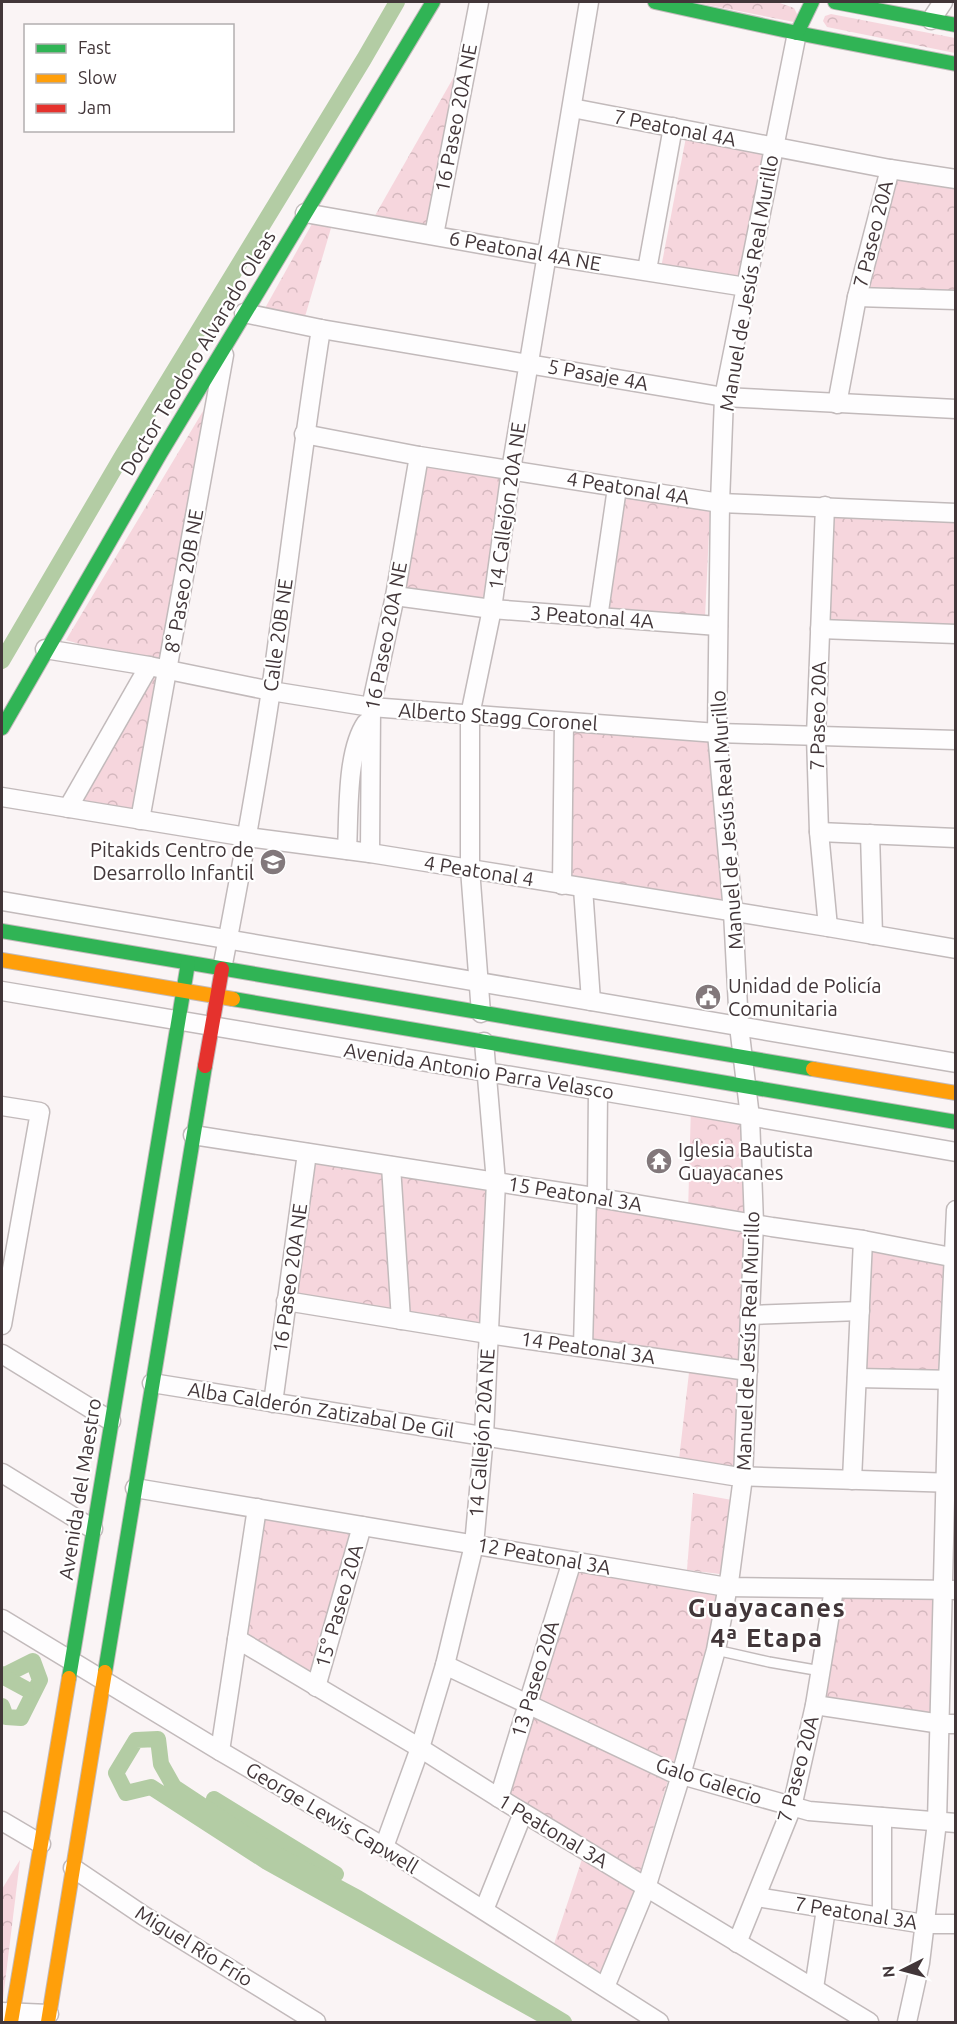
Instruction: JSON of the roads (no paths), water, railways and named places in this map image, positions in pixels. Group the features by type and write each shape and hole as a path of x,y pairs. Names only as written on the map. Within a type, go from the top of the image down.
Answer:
{"street":[{"name":"Doctor Teodoro Alvarado Oleas","path":"2,728 45,649 226,342 433,2"},
{"name":"16 Paseo 20A NE","path":"434,235 479,2"},
{"name":"14 Callejón 20A NE","path":"482,1012 470,869 470,715 492,609 511,470 589,2"},
{"path":"655,2 956,64"},
{"name":"Manuel de Jesús Real Murillo","path":"604,1987 646,1888 716,1650 728,1587 743,1477 752,1316 754,1223 750,1117 739,1026 733,912 717,733 724,397 797,33 812,2"},
{"path":"835,2 956,25"},
{"path":"932,20 943,2"},
{"name":"7 Peatonal 4A","path":"572,108 890,169 956,179"},
{"path":"647,270 673,128"},
{"name":"7 Paseo 20A","path":"837,404 857,297 890,169"},
{"name":"6 Peatonal 4A NE","path":"305,213 548,256 746,287"},
{"path":"857,297 956,300"},
{"name":"5 Pasaje 4A","path":"244,313 724,397 956,409"},
{"name":"Calle 20B NE","path":"222,969 271,691 304,434 321,328"},
{"name":"8° Paseo 20B NE","path":"140,820 226,342"},
{"name":"4 Peatonal 4A","path":"304,434 419,456 720,503 956,513"},
{"name":"16 Paseo 20A NE","path":"370,853 371,712 419,456"},
{"path":"598,618 617,488"},
{"name":"7 Paseo 20A","path":"825,506 816,736 819,832 828,927"},
{"name":"3 Peatonal 4A","path":"394,596 492,609 718,626"},
{"path":"820,629 956,634"},
{"name":"Alberto Stagg Coronel","path":"45,649 149,666 371,712 470,715 717,733 956,740"},
{"path":"68,808 149,666"},
{"path":"347,850 351,766 363,726 371,712"},
{"path":"562,885 564,722"},
{"name":"4 Peatonal 4","path":"2,797 247,837 370,853 956,949"},
{"path":"819,832 956,838"},
{"path":"870,834 873,935"},
{"path":"583,888 591,1001"},
{"path":"2,901 956,1063"},
{"path":"2,931 956,1093"},
{"path":"188,963 228,939"},
{"name":"Avenida Antonio Parra Velasco","path":"2,960 956,1122"},
{"name":"Avenida del Maestro","path":"48,2018 73,1868 70,1774 57,1745 188,963"},
{"name":"Avenida del Maestro","path":"9,2016 41,1844 70,1774 104,1680 222,969"},
{"name":"Avenida Antonio Parra Velasco","path":"2,990 956,1152"},
{"name":"14 Callejón 20A NE","path":"384,1847 420,1748 446,1665 474,1545 484,1436 496,1182 484,1042"},
{"path":"583,1347 597,1091"},
{"path":"2,1106 40,1112 2,1325"},
{"name":"15 Peatonal 3A","path":"193,1135 592,1196 863,1240 955,1258"},
{"name":"16 Paseo 20A NE","path":"273,1403 307,1153"},
{"path":"391,1166 401,1320"},
{"path":"907,2022 920,1963 948,1724 956,1210"},
{"path":"852,1480 863,1240"},
{"name":"14 Peatonal 3A","path":"286,1301 488,1334 748,1371"},
{"path":"752,1316 860,1311"},
{"path":"2,1354 111,1421"},
{"path":"857,1378 952,1380"},
{"name":"Alba Calderón Zatizabal De Gil","path":"152,1383 743,1477 950,1483"},
{"path":"2,1473 93,1529"},
{"name":"12 Peatonal 3A","path":"135,1488 728,1587 949,1590"},
{"path":"220,1751 257,1509"},
{"name":"15° Paseo 20A","path":"316,1687 362,1526"},
{"name":"13 Paseo 20A","path":"499,1798 572,1561"},
{"name":"7 Paseo 20A","path":"737,1943 792,1807 815,1705 834,1589"},
{"name":"George Lewis Capwell","path":"2,1618 71,1662 384,1847 660,2022"},
{"name":"1 Peatonal 3A","path":"237,1639 869,2022"},
{"name":"Galo Galecio","path":"446,1665 671,1772 809,1811 956,1823"},
{"path":"815,1705 948,1724"},
{"path":"484,1910 523,1813"},
{"path":"882,1817 882,1917"},
{"path":"2,1821 41,1844"},
{"name":"Miguel Río Frío","path":"73,1868 144,1916 316,2022"},
{"name":"7 Peatonal 3A","path":"757,1897 924,1924 956,1924"},
{"path":"814,1988 826,1909"},
{"path":"9,2016 48,2018"}],"lane":[{"path":"716,1650 821,1671"}],"waterway":[{"path":"2,661 122,456 397,2"},
{"path":"2,1674 5,1675 33,1661 40,1680 21,1718 6,1717 2,1706"},
{"path":"2,1676 26,1689"},
{"path":"555,2022 267,1862 151,1787 126,1793 116,1773 136,1740 158,1739 161,1764 174,1787 274,1853 358,1898 564,2022"},
{"path":"214,1799 336,1874"}],"place":[{"name":"Pitakids Centro de Desarrollo Infantil","path":"273,862"},
{"name":"Unidad de Policía Comunitaria","path":"708,997"},
{"name":"Iglesia Bautista Guayacanes","path":"659,1161"}],"district":[{"name":"Guayacanes 4ª Etapa","path":"767,1623"}]}
